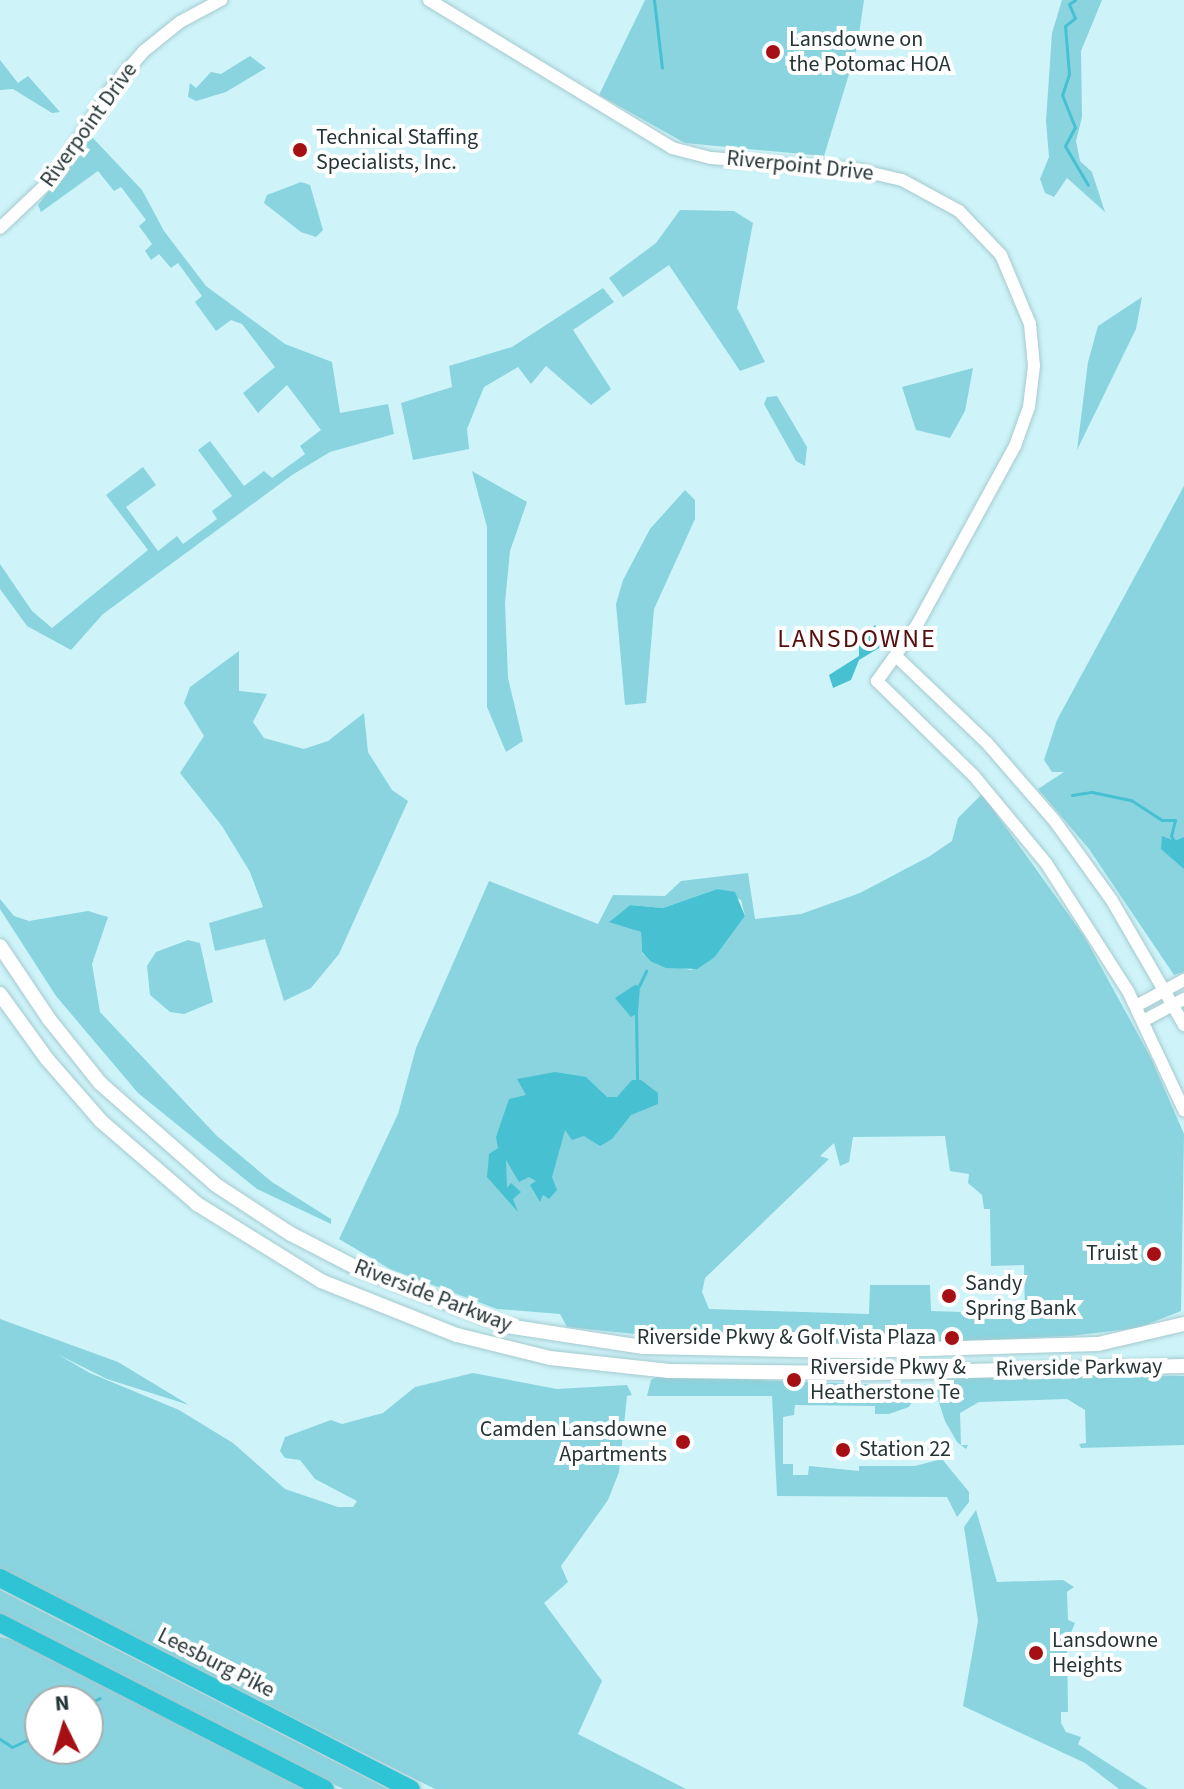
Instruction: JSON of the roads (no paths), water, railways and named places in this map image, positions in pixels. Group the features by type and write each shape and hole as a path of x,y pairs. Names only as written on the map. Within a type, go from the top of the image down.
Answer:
{"highway":[{"name":"Leesburg Pike","path":"0,1578 411,1789"},
{"path":"0,1623 325,1789"}],"main road":[{"name":"Riverside Parkway","path":"0,946 49,1019 100,1083 196,1170 308,1244 387,1282 482,1318 552,1336 659,1348 917,1350 1063,1346 1134,1338 1184,1324"},
{"name":"Riverside Parkway","path":"0,994 47,1059 101,1121 210,1214 321,1281 457,1335 550,1358 669,1371 874,1373 1181,1367"},
{"path":"1134,1338 1184,1311"}],"street":[{"name":"Riverpoint Drive","path":"0,228 57,174 110,90 144,51 180,22 221,0"},
{"name":"Riverpoint Drive","path":"429,0 672,148 711,158 859,170 902,180 959,211 1001,255 1030,324 1034,366 1029,407 1015,446 897,657 877,681 974,776 1046,863 1136,1006"},
{"path":"897,657 978,734 1054,820 1111,899 1165,989 1179,1001 1184,1025"},
{"path":"1184,980 1136,1006 1184,1110"},
{"path":"1143,1021 1179,1001"}],"waterway":[{"path":"654,0 662,68"},
{"path":"1075,0 1069,4 1075,18 1065,26 1069,74 1062,95 1075,127 1065,146 1088,185"},
{"path":"1072,795 1092,792 1131,800 1162,820 1175,820 1171,836 1177,845"},
{"path":"639,986 646,971"},
{"path":"636,1012 637,1079"},
{"path":"0,1739 12,1747 24,1741"}],"place":[{"name":"Lansdowne on the Potomac HOA","path":"773,52"},
{"name":"Technical Staffing Specialists, Inc.","path":"300,150"},
{"name":"Truist","path":"1154,1254"},
{"name":"Sandy Spring Bank","path":"949,1296"},
{"name":"Riverside Pkwy & Golf Vista Plaza","path":"952,1338"},
{"name":"Riverside Pkwy & Heatherstone Te","path":"794,1380"},
{"name":"Camden Lansdowne Apartments","path":"683,1442"},
{"name":"Station 22","path":"843,1450"},
{"name":"Lansdowne Heights","path":"1036,1653"}],"district":[{"name":"LANSDOWNE","path":"857,639"}]}
